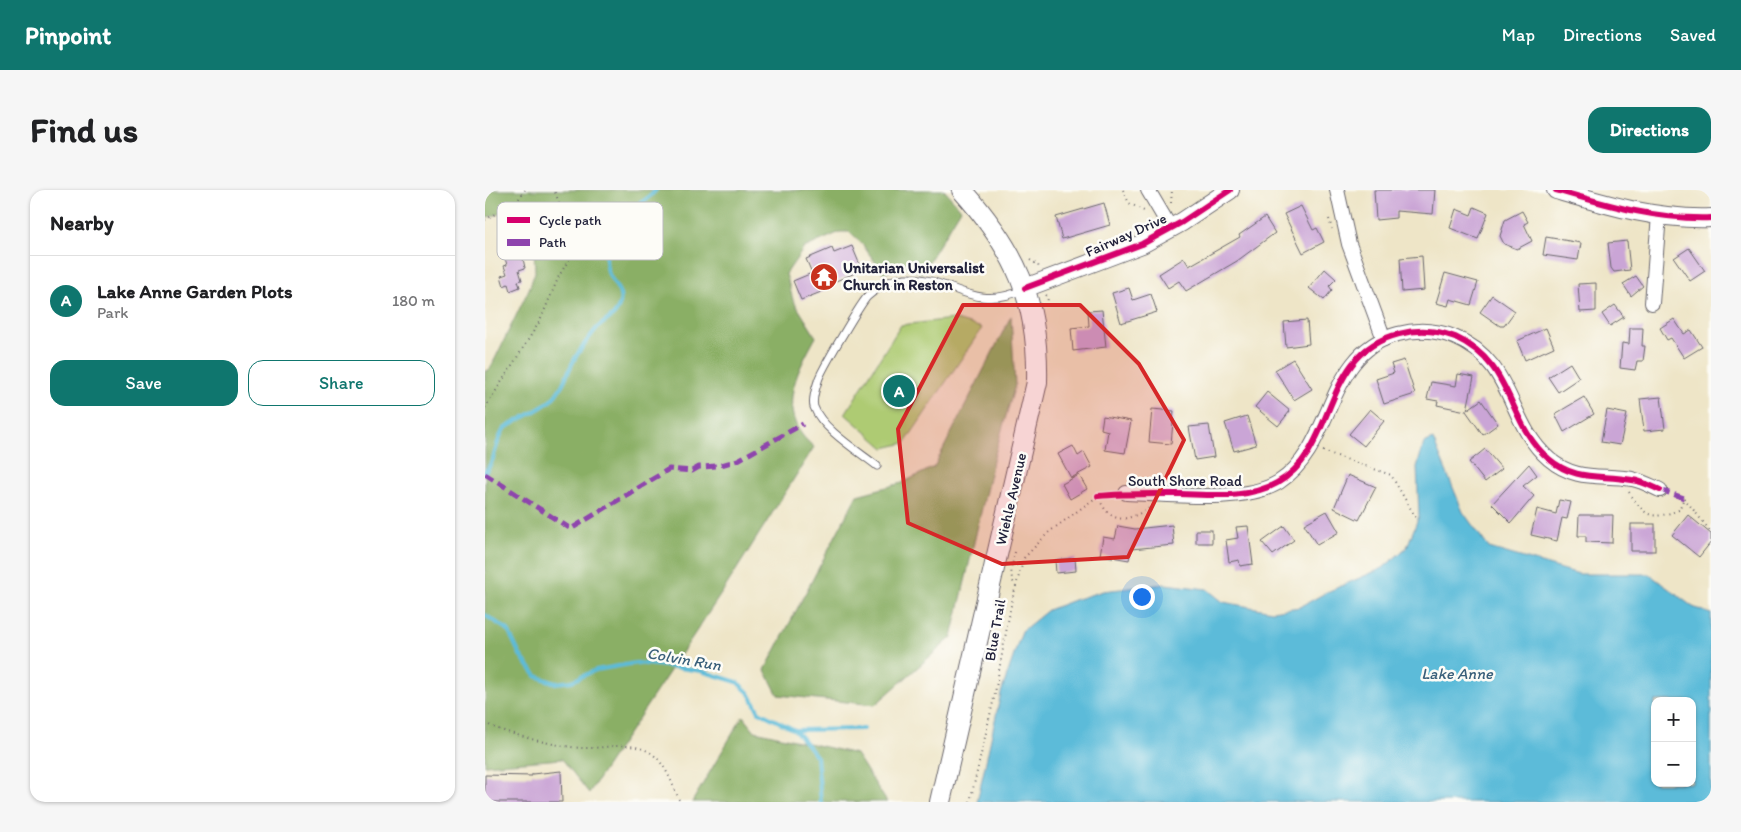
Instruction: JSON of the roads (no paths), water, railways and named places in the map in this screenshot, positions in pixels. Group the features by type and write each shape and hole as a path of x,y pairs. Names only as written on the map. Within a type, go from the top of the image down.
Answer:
{"main road":[{"name":"Wiehle Avenue","path":"940,802 1033,406 1037,362 1036,337 1025,288 1015,263 1001,238 973,198 962,190"}],"street":[{"path":"1148,190 1171,229"},
{"name":"Fairway Drive","path":"1025,288 1120,254 1171,229 1230,190"},
{"path":"1337,190 1349,244 1384,339"},
{"path":"1556,190 1635,212 1688,219 1711,218"},
{"path":"1652,303 1659,215"},
{"name":"South Shore Road","path":"1126,493 1233,495 1264,489 1278,482 1302,462 1311,448 1346,371 1369,348 1384,339 1406,332 1423,331 1445,334 1466,343 1489,361 1499,374 1529,436 1551,460 1578,475 1594,478 1632,480 1660,490"}],"lane":[{"path":"877,466 821,421 813,404 818,379 866,297 887,282 905,278 929,281 982,298 1008,296 1025,288"}],"water":[{"name":"Lake Anne","path":"1433,439 1463,512 1489,548 1579,574 1649,574 1693,607 1711,614 1711,802 977,802 1001,693 1022,631 1048,610 1103,591 1165,584 1207,589 1223,602 1272,611 1300,607 1327,592 1383,568 1407,547 1419,516 1417,467 1424,443"}],"waterway":[{"path":"642,202 656,190"},
{"path":"485,472 489,468 504,429 550,401 560,389 573,362 585,344 597,328 611,317 619,307 621,299 619,291 608,272 606,260"},
{"name":"Colvin Run","path":"485,615 508,630 520,655 536,676 555,683 572,681 596,670 636,663 701,671 737,682 749,693 759,712 795,730 863,729"},
{"path":"795,730 817,757 821,802"}],"place":[{"name":"Unitarian Universalist Church in Reston","path":"824,277"},
{"name":"Lake Anne Garden Plots","path":"899,391"}]}
